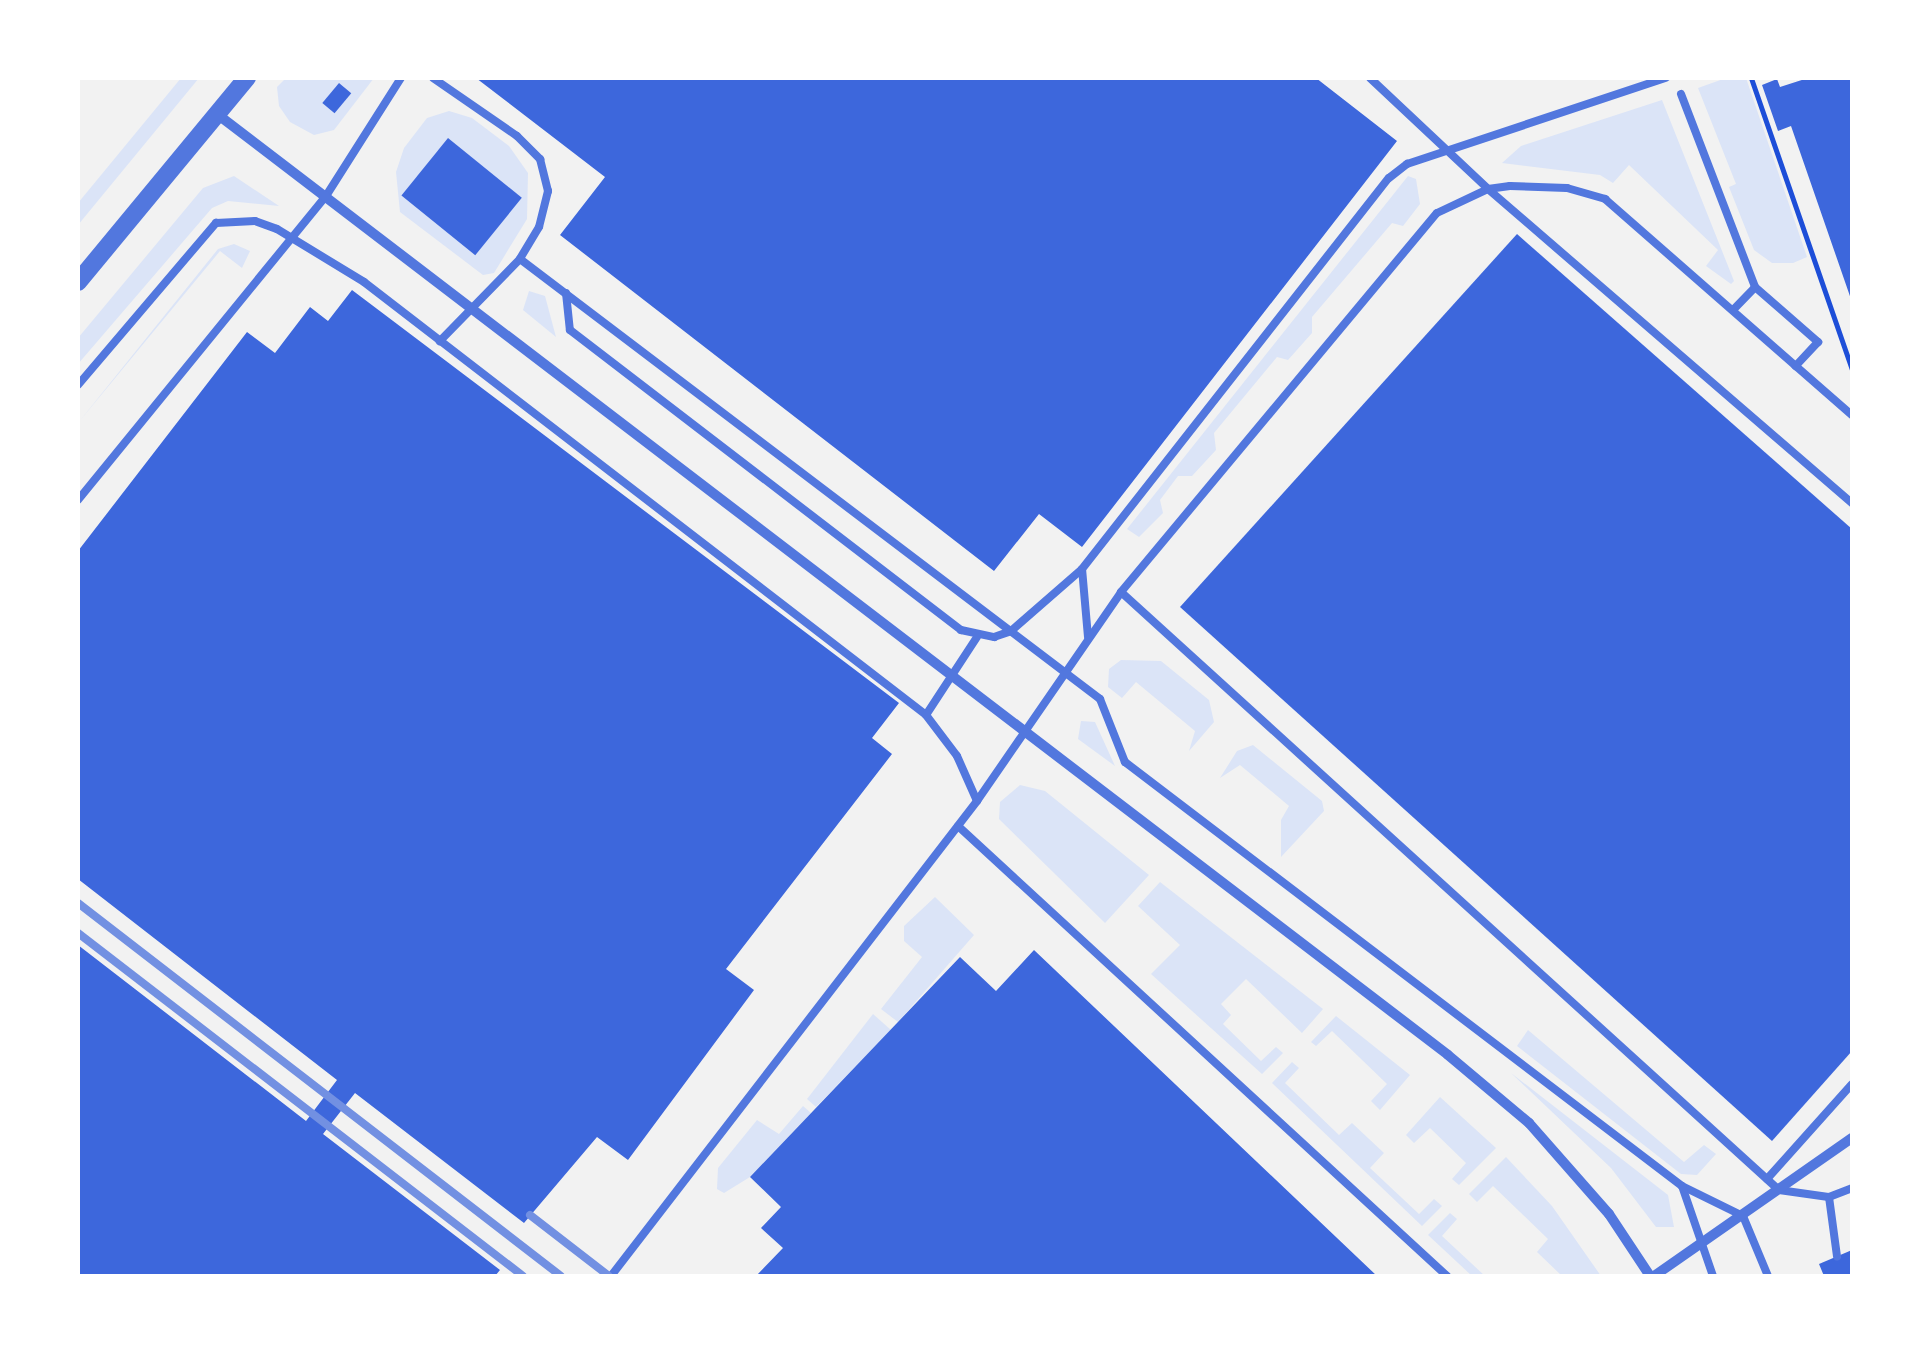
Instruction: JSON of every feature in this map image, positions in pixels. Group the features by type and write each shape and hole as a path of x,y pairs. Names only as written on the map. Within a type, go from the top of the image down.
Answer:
{"street":[{"path":"78,282 248,78"},
{"path":"217,114 474,306 1529,1123 1610,1214 1652,1276 1852,1138"}],"lane":[{"path":"78,500 326,196 400,78"},
{"path":"433,78 518,136 540,160 548,191 539,227 520,258 440,341"},
{"path":"1370,78 1453,150 1488,189 1852,503"},
{"path":"926,715 978,637 1012,631 1082,569 1389,178 1407,164 1666,78"},
{"path":"1681,94 1755,288 1818,342 1796,366"},
{"path":"611,1276 977,801 1121,592 1437,214 1488,189 1567,188 1605,199 1852,415"},
{"path":"78,386 216,224 256,221 292,238 440,341 926,715 958,756 977,801"},
{"path":"520,258 1100,699 1125,762 1682,1186 1742,1216 1768,1276"},
{"path":"1734,309 1755,288"},
{"path":"566,293 570,330 978,637"},
{"path":"1082,569 1088,639"},
{"path":"1121,592 1780,1190 1828,1197 1852,1188"},
{"path":"958,826 1447,1276"},
{"path":"1767,1179 1852,1084"},
{"path":"1682,1186 1713,1276"},
{"path":"1828,1197 1837,1256"}],"path":[{"path":"1751,78 1852,370"}],"shaded area":[{"path":"181,78 199,78 78,225 78,203"},
{"path":"286,78 374,78 334,130 314,135 290,122 279,106 277,87"},
{"path":"1726,78 1746,78 1807,257 1793,263 1772,263 1754,250 1729,187 1736,184 1698,88"},
{"path":"1662,100 1734,281 1731,284 1706,266 1718,250 1629,165 1613,183 1600,175 1502,163 1521,146"},
{"path":"449,111 472,118 509,146 528,173 527,219 494,273 483,275 400,212 396,172 404,148 427,118"},
{"path":"234,176 279,206 228,201 212,208 78,364 78,338 203,188"},
{"path":"1408,176 1416,179 1420,204 1403,226 1392,223 1312,317 1312,333 1288,360 1277,357 1214,433 1216,450 1192,476 1178,476 1160,500 1163,513 1139,537 1127,529"},
{"path":"234,244 250,251 242,268 220,251 78,423 218,249"},
{"path":"529,291 545,296 556,337 523,310"},
{"path":"1121,660 1161,661 1209,700 1214,722 1189,751 1195,731 1136,682 1122,698 1108,687 1109,669"},
{"path":"1081,721 1095,722 1115,766 1078,739"},
{"path":"1253,745 1322,801 1324,811 1281,857 1281,820 1289,806 1240,765 1220,778 1237,751"},
{"path":"1020,785 1045,791 1149,875 1105,923 999,819 1000,802"},
{"path":"1160,882 1323,1009 1302,1033 1246,979 1221,1004 1231,1015 1223,1024 1261,1061 1276,1047 1283,1053 1262,1074 1151,974 1180,945 1138,906"},
{"path":"935,897 974,935 898,1022 881,1009 922,957 904,941 904,926"},
{"path":"873,1014 891,1030 816,1107 807,1099"},
{"path":"1336,1016 1410,1075 1380,1110 1371,1101 1387,1084 1332,1031 1316,1046 1311,1042"},
{"path":"1528,1030 1684,1162 1704,1145 1716,1154 1697,1175 1681,1174 1517,1046"},
{"path":"1292,1062 1299,1068 1285,1083 1339,1135 1352,1123 1384,1153 1370,1168 1419,1214 1434,1199 1442,1206 1422,1226 1272,1083"},
{"path":"1511,1073 1668,1195 1674,1227 1656,1227 1611,1168"},
{"path":"1440,1097 1496,1148 1459,1185 1452,1179 1466,1163 1430,1128 1414,1143 1406,1135"},
{"path":"803,1106 811,1113 750,1177 724,1193 717,1189 718,1168 757,1120 779,1134"},
{"path":"1506,1157 1552,1206 1601,1276 1562,1276 1537,1252 1548,1239 1493,1186 1477,1202 1469,1194"},
{"path":"1450,1213 1457,1219 1442,1236 1485,1276 1472,1276 1428,1235"}],"building":[{"path":"476,78 1316,78 1397,141 1082,547 1039,514 994,571 560,235 605,177"},
{"path":"1808,78 1852,78 1852,302 1791,126 1778,131 1762,85 1777,79 1780,87"},
{"path":"339,83 351,93 335,113 322,103"},
{"path":"448,138 522,198 475,255 401,196"},
{"path":"1517,234 1852,529 1852,1051 1772,1141 1180,607"},
{"path":"352,290 899,703 872,738 892,754 726,969 754,990 628,1160 597,1137 524,1223 355,1093 323,1134 500,1270 495,1276 78,1276 78,945 306,1121 337,1080 78,879 78,551 247,332 275,353 310,307 328,321"},
{"path":"1034,950 1377,1276 756,1276 783,1248 761,1228 781,1207 750,1177 960,957 996,991"},
{"path":"1852,1250 1852,1276 1824,1276 1819,1264"}],"railway":[{"path":"78,903 561,1276"},
{"path":"78,933 523,1276"},
{"path":"530,1215 609,1276"}]}
